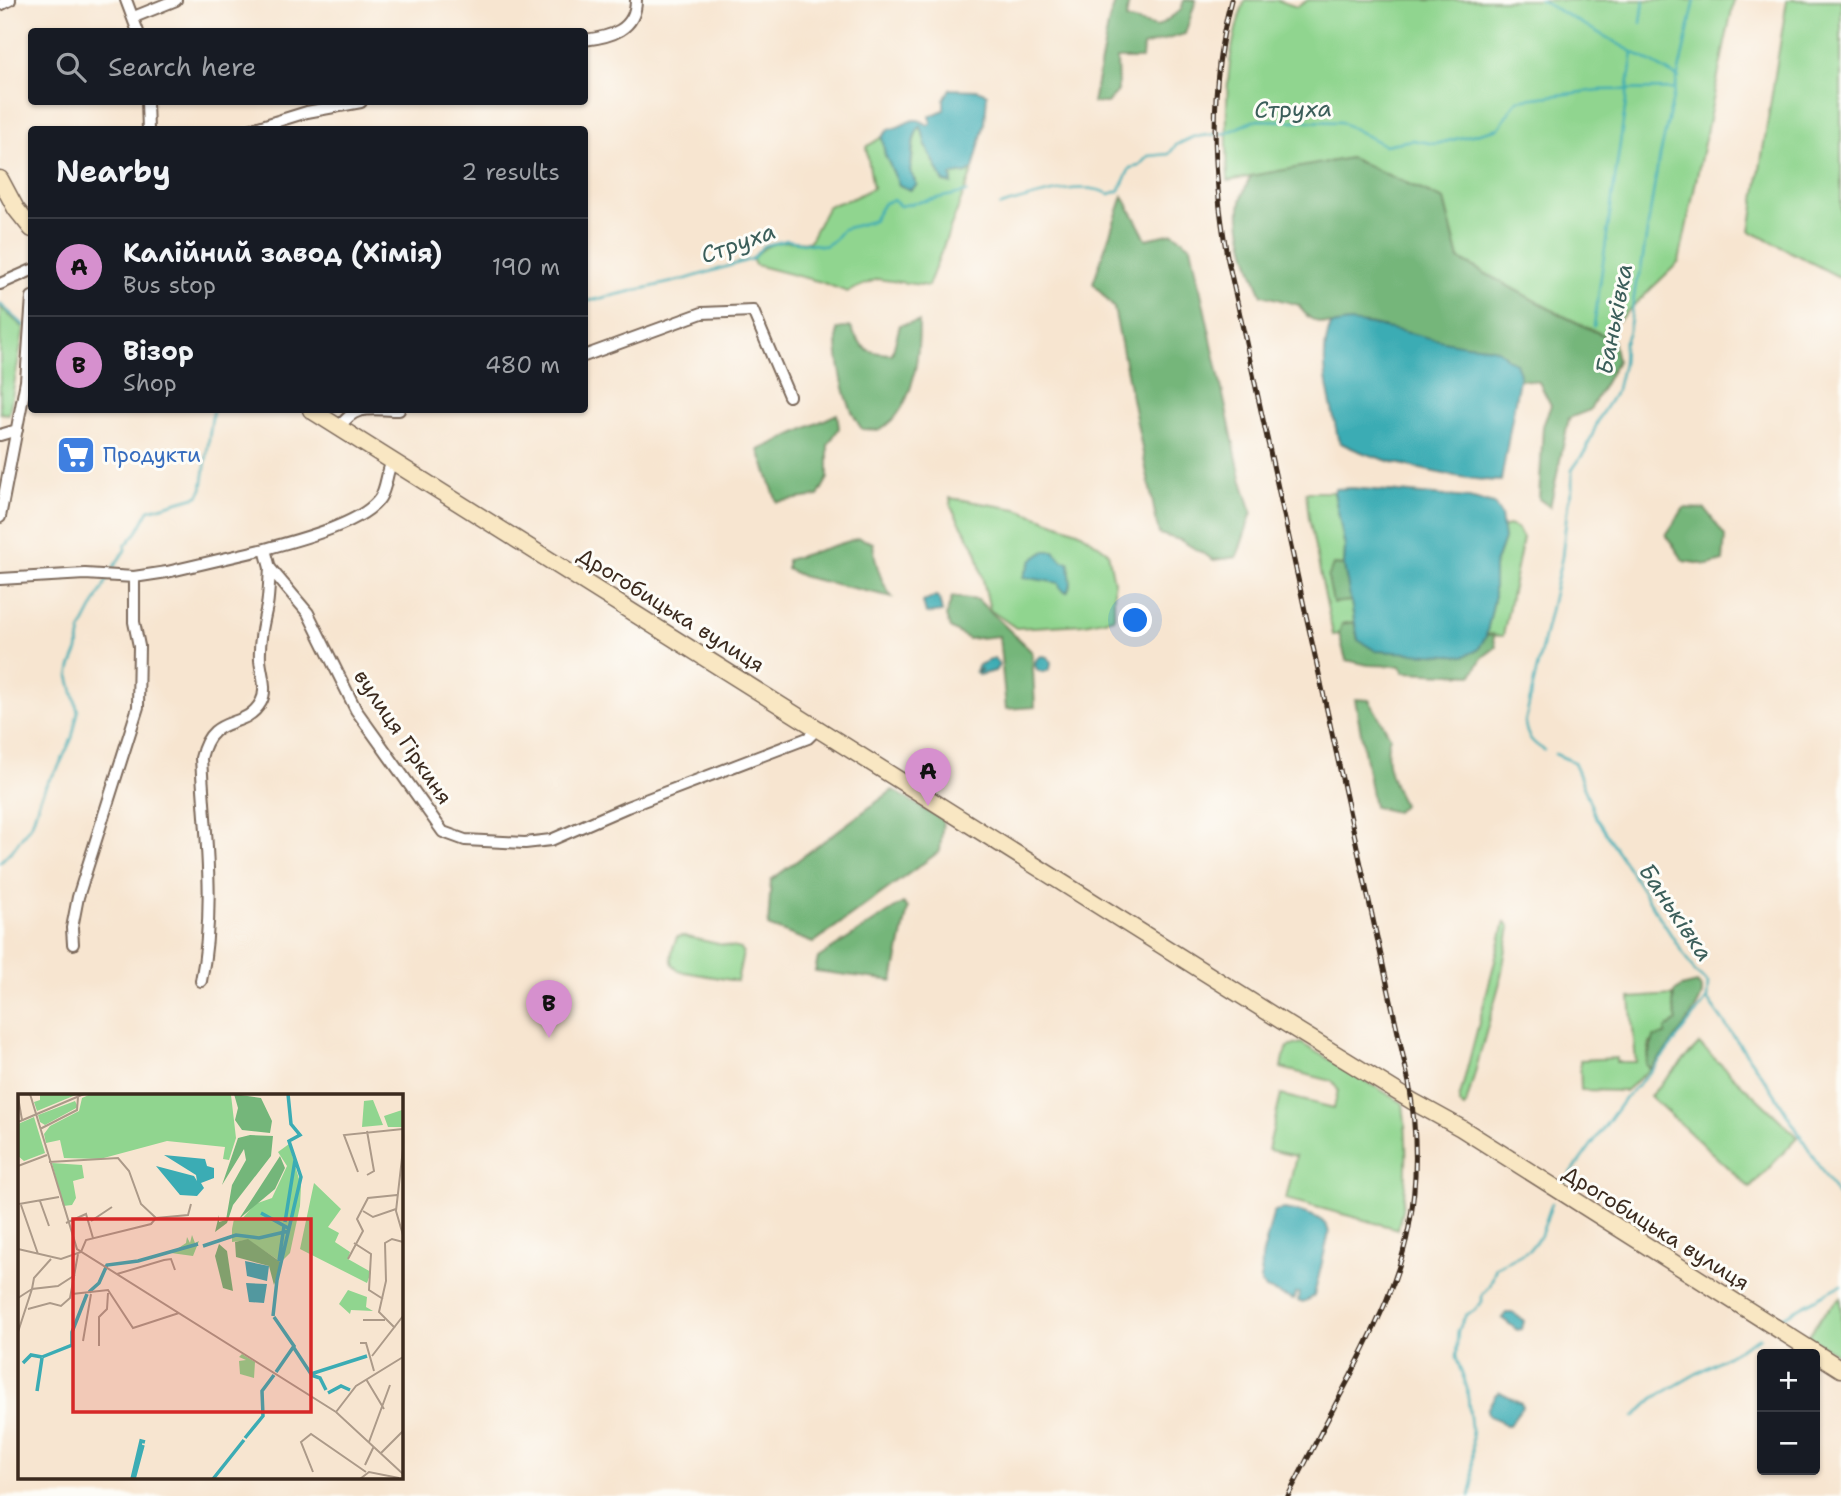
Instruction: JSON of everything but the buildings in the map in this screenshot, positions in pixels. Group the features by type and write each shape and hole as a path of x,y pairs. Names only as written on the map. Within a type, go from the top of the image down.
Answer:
{"street":[{"path":"0,5 10,0"},
{"path":"126,0 137,28"},
{"path":"134,17 176,0"},
{"path":"588,40 602,38 630,23 636,15 636,0"},
{"path":"146,105 148,126"},
{"path":"262,126 307,112 345,105"},
{"path":"0,179 16,209 28,224"},
{"path":"0,284 28,272"},
{"path":"588,355 702,313 753,311 789,396"},
{"path":"0,517 26,381 28,353"},
{"name":"Дрогобицька вулиця","path":"316,413 1841,1369"},
{"path":"340,428 352,413"},
{"path":"0,435 17,430"},
{"path":"0,579 85,573 134,577 167,572 322,533 380,499 392,462"},
{"name":"вулиця Гіркиня","path":"265,549 270,568 308,613 356,710 443,832 451,837 524,843 551,840 627,807 808,738 819,727"},
{"path":"201,981 207,935 208,881 201,758 211,733 247,716 259,706 263,698 260,641 268,603 270,568"},
{"path":"73,944 72,928 78,897 138,706 139,646 134,622 134,577"}],"green space":[{"path":"1116,0 1129,0 1126,19 1157,27 1181,10 1184,0 1196,0 1185,34 1143,46 1142,59 1117,59 1118,91 1107,103 1093,103 1109,20"},
{"path":"1245,0 1276,0 1297,7 1308,0 1734,0 1679,262 1603,335 1459,259 1444,200 1350,158 1228,181 1229,67"},
{"path":"1787,0 1841,0 1841,278 1750,231"},
{"path":"919,126 944,182 952,184 951,175 967,173 973,169 928,286 877,279 847,292 821,282 755,265 752,259 771,245 785,241 809,242 828,206 873,188 866,147 882,137 885,155 893,169 910,171 914,138"},
{"path":"1350,158 1444,200 1459,259 1557,313 1613,340 1617,361 1590,410 1569,418 1550,507 1539,499 1543,426 1551,405 1539,382 1519,379 1520,373 1507,363 1478,349 1371,325 1320,322 1311,319 1299,305 1262,295 1246,252 1241,229 1241,199 1251,176"},
{"path":"1123,196 1146,239 1173,233 1191,246 1241,478 1252,512 1237,557 1214,560 1180,540 1159,534 1114,308 1093,283"},
{"path":"0,307 24,328 9,414 0,413"},
{"path":"919,322 915,370 903,405 895,417 880,430 862,429 850,407 842,381 837,329 851,327 861,345 870,351 892,354 900,325"},
{"path":"837,414 839,428 828,445 828,478 818,496 777,502 759,450"},
{"path":"1306,492 1334,492 1345,547 1344,566 1333,565 1333,603 1351,601 1354,622 1342,624 1339,634 1333,635"},
{"path":"950,498 1017,509 1080,532 1108,552 1114,582 1114,618 1084,624 1016,628 990,610 976,550 951,507"},
{"path":"1684,508 1705,509 1725,536 1723,561 1708,565 1684,561 1666,535"},
{"path":"1508,525 1517,528 1523,538 1503,636 1486,635 1494,600 1494,567 1504,539 1502,529"},
{"path":"859,538 873,543 879,572 892,597 804,577 787,569 787,560"},
{"path":"1333,565 1344,566 1351,601 1333,603 1328,578"},
{"path":"952,597 978,600 1032,652 1035,707 1006,709 999,636 969,639 950,628 946,616"},
{"path":"1354,622 1358,640 1478,650 1486,635 1493,634 1496,647 1482,658 1472,675 1404,672 1400,666 1368,665 1346,660 1339,634 1342,624"},
{"path":"1355,699 1369,700 1390,736 1388,763 1403,805 1396,812 1374,807"},
{"path":"893,790 943,820 940,851 813,943 768,926 771,880"},
{"path":"903,903 908,908 893,981 815,971 818,958"},
{"path":"1505,922 1510,927 1500,982 1464,1108 1459,1104 1459,1100"},
{"path":"677,937 741,949 743,953 737,981 679,971 675,968 672,956 674,946"},
{"path":"1697,983 1702,992 1696,1008 1650,1069 1646,1064 1654,1037 1665,1035 1665,1029 1677,1021 1673,1005 1674,992 1681,987"},
{"path":"1673,995 1677,1021 1666,1029 1665,1035 1650,1043 1646,1064 1650,1069 1625,1091 1581,1090 1580,1060 1616,1058 1616,1062 1636,1062 1630,998"},
{"path":"1301,1043 1403,1103 1406,1166 1398,1229 1286,1199 1296,1156 1268,1150 1281,1095 1334,1108 1338,1090 1332,1081 1281,1068 1288,1047"},
{"path":"1699,1044 1798,1137 1750,1188 1650,1096"},
{"path":"1841,1297 1841,1356 1808,1336 1821,1317"}],"water":[{"path":"950,89 977,90 987,94 985,122 973,169 967,173 951,175 952,184 944,182 926,146 921,126 913,142 910,171 917,185 910,190 899,185 885,155 882,137 889,129 912,120 928,125 931,123 930,116 944,110 944,99"},
{"path":"1348,322 1452,343 1492,348 1516,363 1520,373 1501,481 1419,469 1375,457 1341,443 1329,396 1325,353 1331,325"},
{"path":"1352,488 1469,498 1494,504 1501,515 1504,539 1494,567 1494,600 1486,636 1478,650 1465,656 1376,651 1358,640 1334,492 1335,489"},
{"path":"1045,551 1054,551 1063,561 1069,562 1071,584 1067,592 1060,588 1059,583 1023,577 1032,560"},
{"path":"936,596 939,598 942,612 926,614 923,602"},
{"path":"1040,656 1046,656 1051,664 1049,670 1040,672 1035,667 1035,661"},
{"path":"994,658 999,665 995,671 978,675 981,671 976,671 979,665"},
{"path":"1285,1209 1318,1218 1329,1233 1314,1296 1303,1303 1298,1301 1299,1293 1295,1293 1294,1300 1266,1289 1261,1283 1262,1258 1273,1214"},
{"path":"1506,1313 1513,1313 1524,1321 1522,1329 1517,1330 1502,1318"},
{"path":"1500,1392 1521,1403 1522,1407 1509,1425 1489,1416 1487,1410 1495,1395"}],"waterway":[{"path":"1540,0 1679,78"},
{"path":"1641,23 1644,0"},
{"name":"Баньківка","path":"1544,750 1530,739 1525,722 1562,557 1572,489 1572,470 1586,450 1600,416 1617,389 1636,283 1641,269 1657,169 1695,0"},
{"path":"1594,326 1633,52"},
{"name":"Струха","path":"1000,206 1071,189 1085,188 1109,194 1119,191 1130,168 1139,166 1148,156 1169,154 1176,145 1193,137 1227,133 1254,120 1341,122 1384,145 1412,140 1436,144 1499,128 1517,100 1599,90 1675,89"},
{"name":"Струха","path":"588,301 686,279 752,259 763,246 787,240 825,246 843,229 873,221 884,203 893,200 900,206 967,192"},
{"path":"0,304 25,326"},
{"name":"Струха","path":"113,568 149,510 198,496 202,489 213,413"},
{"name":"Струха","path":"0,862 32,823 47,783 58,768 72,738 78,712 69,676 71,667 78,650 81,630 108,578"},
{"name":"Баньківка","path":"1555,754 1574,762 1596,818 1695,972 1708,983 1707,999 1655,1067 1625,1098 1562,1186"},
{"path":"1707,999 1773,1091 1838,1197 1841,1195"},
{"name":"Баньківка","path":"1470,1496 1473,1482 1472,1437 1467,1388 1456,1357 1458,1330 1466,1315 1482,1302 1482,1295 1490,1286 1496,1267 1529,1250 1541,1235 1552,1203"},
{"path":"1779,1319 1841,1285"},
{"path":"1634,1417 1654,1398 1760,1337"}],"railway":[{"path":"1231,0 1219,64 1215,128 1218,192 1227,256 1409,1083 1415,1137 1412,1209 1405,1247 1392,1286 1377,1323 1288,1496"}],"place":[{"name":"Продукти","path":"76,455"},
{"name":"Калійний завод (Хімія)","path":"928,806"},
{"name":"Візор","path":"549,1038"}]}
